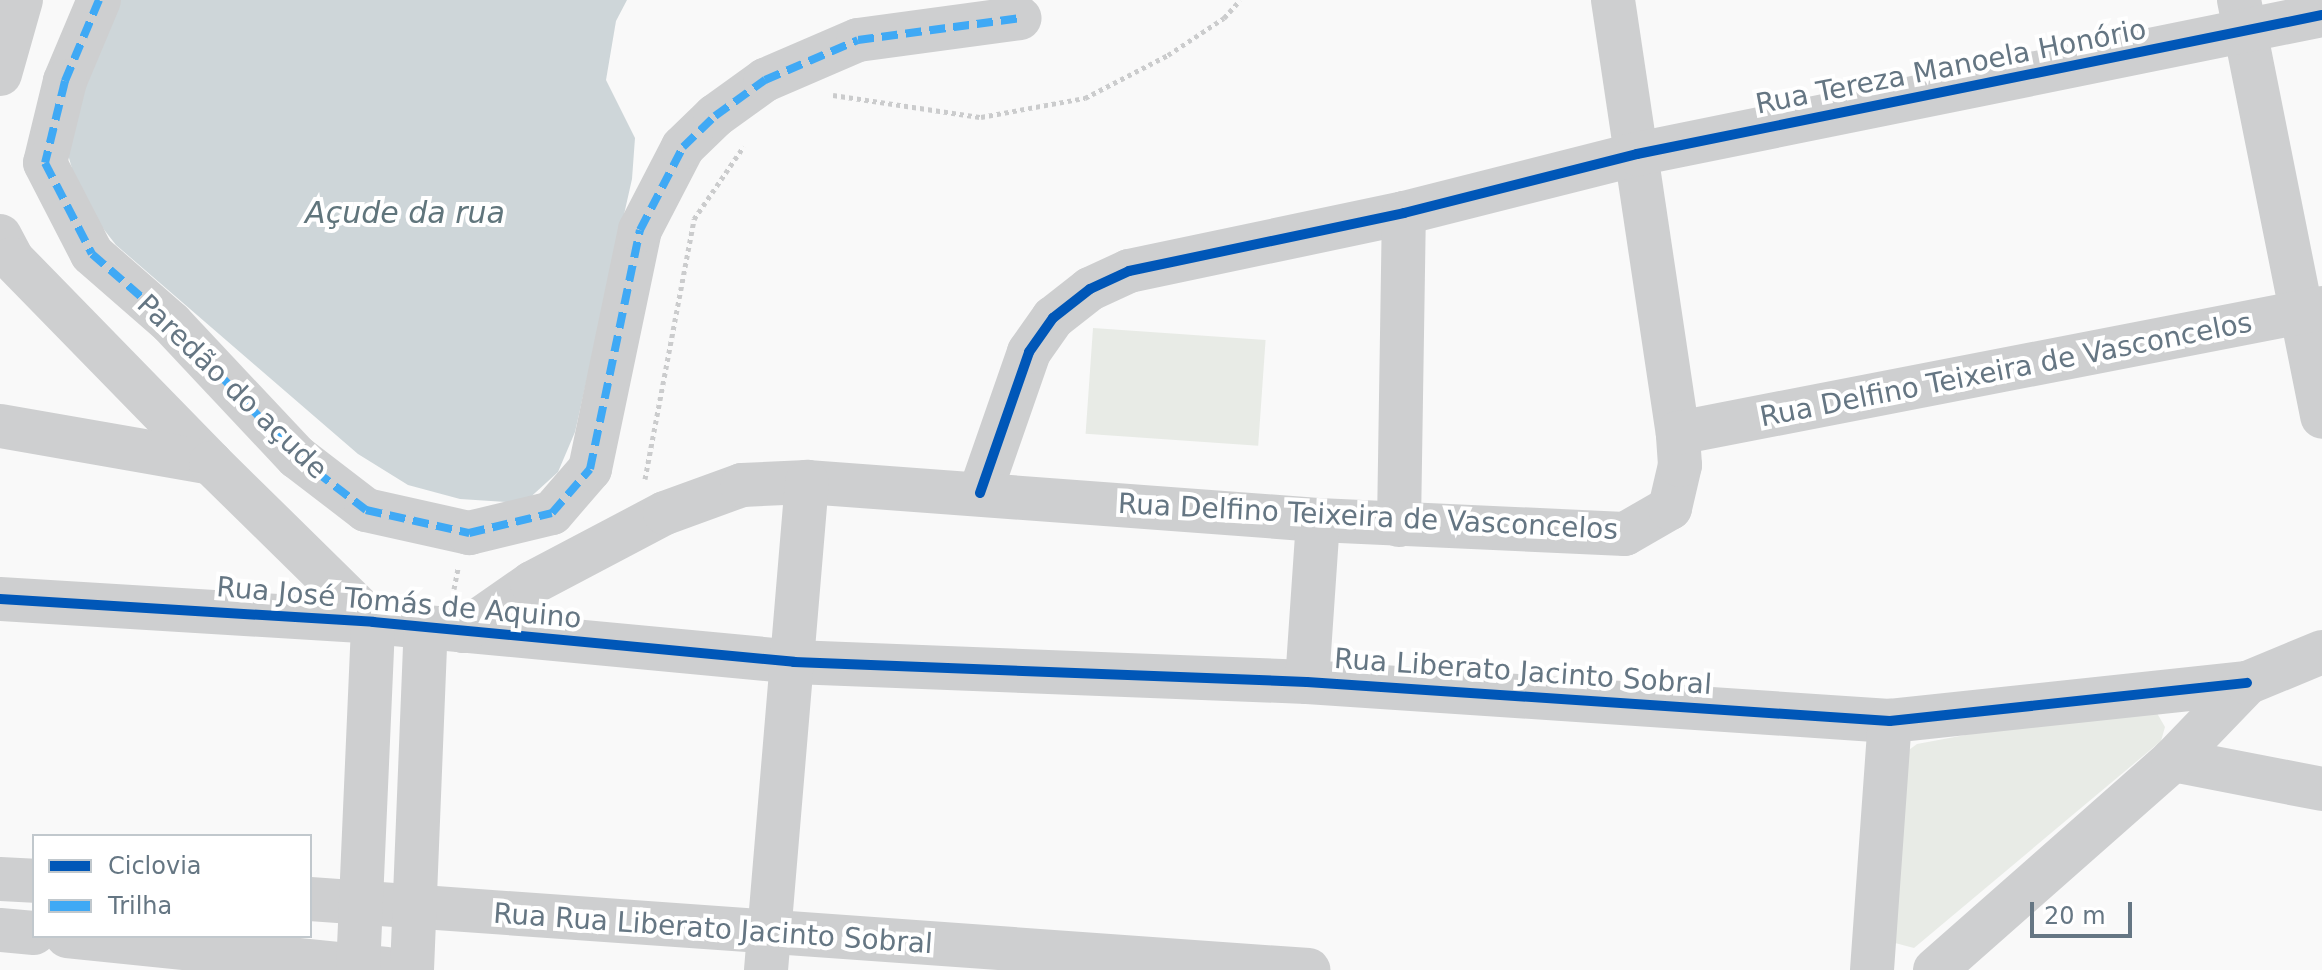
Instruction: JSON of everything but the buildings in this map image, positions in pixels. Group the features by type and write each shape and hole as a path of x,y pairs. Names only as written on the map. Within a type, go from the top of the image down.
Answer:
{"street":[{"path":"0,74 21,0"},
{"name":"Paredão do açude","path":"99,0 65,81 45,163 92,254 171,323 297,457 366,510 469,533 552,513 590,469 640,230 683,147 715,116 765,80 858,40 1020,18"},
{"path":"1613,0 1678,433"},
{"name":"Rua Tereza Manoela Honório","path":"980,493 1029,352 1053,318 1090,289 1129,271 1404,213 1637,154 2243,17 2322,15"},
{"path":"2243,17 2312,310 2322,417"},
{"path":"1399,525 1404,213"},
{"path":"4,251 211,463 373,622 358,902 358,968"},
{"name":"Rua Delfino Teixeira de Vasconcelos","path":"445,630 665,513 742,485 807,482 1318,520 1625,534 1670,508 1680,465 1678,433 2312,310"},
{"path":"0,426 211,463"},
{"path":"767,952 807,482"},
{"path":"1307,682 1318,520"},
{"name":"Rua José Tomás de Aquino","path":"0,599 373,622 794,662"},
{"path":"412,970 445,630"},
{"path":"1935,970 2173,760 2247,683 2321,654"},
{"name":"Rua Liberato Jacinto Sobral","path":"794,662 1307,682 1890,721 2247,683"},
{"path":"1872,970 1890,721"},
{"path":"2173,760 2322,789"},
{"path":"0,879 32,881"},
{"name":"Rua Rua Liberato Jacinto Sobral","path":"312,899 417,908 767,952 1308,970"},
{"path":"0,930 32,933"},
{"path":"98,938 358,968 401,970"}],"path":[{"path":"828,94 981,117 1085,98 1168,55 1224,18 1240,0"},
{"path":"637,486 647,478 660,424 694,219 715,180 748,142"},
{"path":"445,630 460,561"}],"shaded area":[{"path":"1093,328 1266,340 1258,446 1086,434"},
{"path":"2138,703 2154,708 2165,727 2161,741 1914,948 1895,943 1906,752 1917,744"}],"water":[{"name":"Açude da rua","path":"117,0 627,0 616,21 606,80 635,138 632,179 575,432 558,472 524,503 460,499 408,485 358,454 116,245 81,200 65,144"}],"marked path":[{"path":"99,0 65,81 45,163 92,254 171,323 297,457 366,510 469,533 552,513 590,469 640,230 683,147 715,116 765,80 858,40 1020,18"}],"cycle path":[{"path":"980,493 1029,352 1053,318 1090,289 1129,271 1404,213 1637,154 2322,15"},
{"path":"0,599 373,622 794,662 1307,682 1890,721 2247,683"}]}
